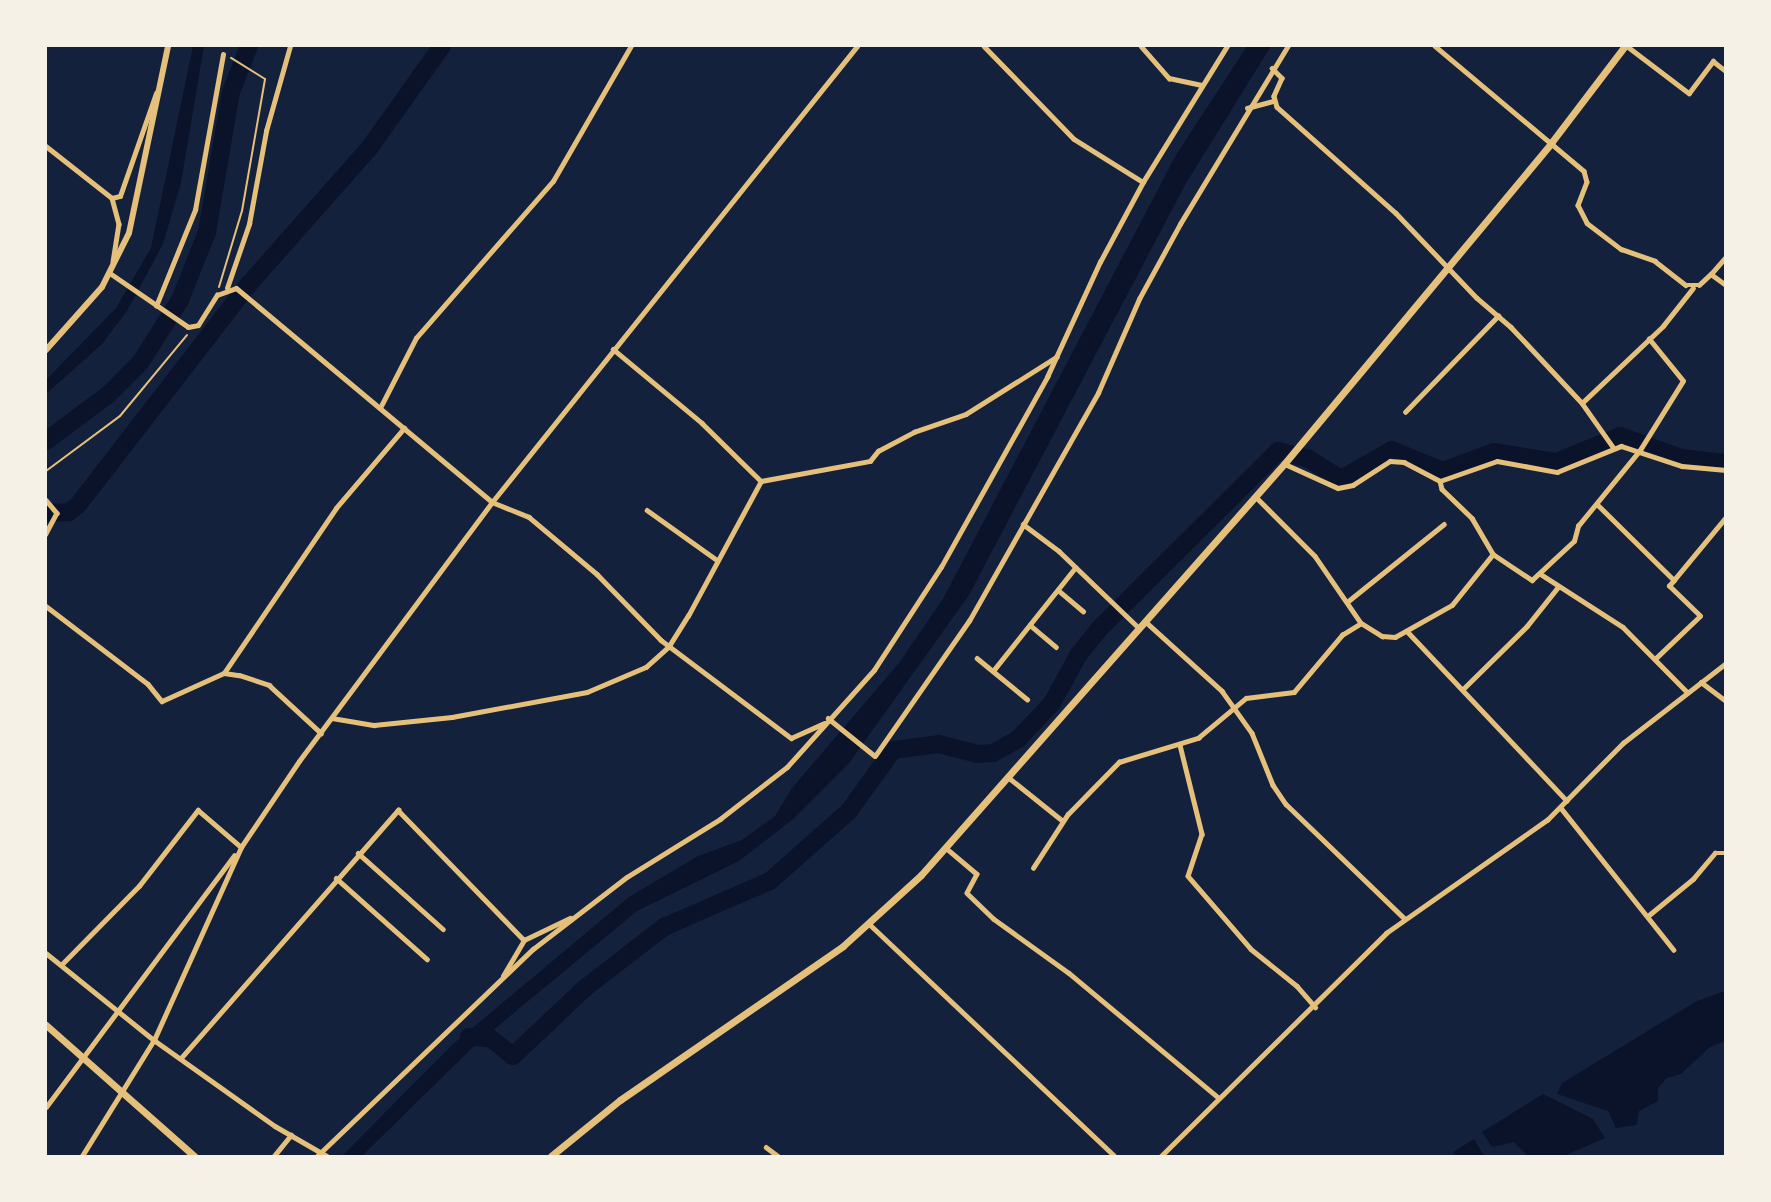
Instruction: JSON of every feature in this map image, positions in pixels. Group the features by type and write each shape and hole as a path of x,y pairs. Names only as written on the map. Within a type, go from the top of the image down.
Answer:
{"main road":[{"path":"46,350 111,274 137,207 168,46"},
{"path":"552,1156 620,1100 869,924 946,848 1285,463 1450,267 1626,46"},
{"path":"46,1025 125,1092 194,1157"}],"street":[{"path":"227,288 249,224 266,131 290,46"},
{"path":"381,406 416,338 553,181 631,46"},
{"path":"46,1107 241,847 321,733 492,502 612,348 857,46"},
{"path":"984,46 1074,139 1143,182"},
{"path":"1141,46 1168,78 1202,85"},
{"path":"319,1154 502,976 627,877 742,803 787,767 874,670 925,596 1057,356 1100,262 1143,182 1227,46"},
{"path":"829,721 875,756 969,621 1098,393 1148,282 1247,108 1288,46"},
{"path":"1436,46 1587,177 1578,205 1587,223 1614,244 1648,257 1693,288"},
{"path":"1626,46 1689,93 1713,61 1726,71"},
{"path":"156,306 195,210 223,55"},
{"path":"1272,68 1282,78 1273,101"},
{"path":"112,198 120,196 159,85"},
{"path":"1247,108 1273,101"},
{"path":"1273,101 1450,267 1582,403 1611,445"},
{"path":"46,146 112,198 119,224 111,274 185,326 198,326 216,295 227,288 236,288 381,406 492,502 529,517 597,574 669,646 792,738 829,721"},
{"path":"1582,403 1649,339 1693,288 1711,274 1726,257"},
{"path":"1711,274 1726,285"},
{"path":"1405,412 1498,316"},
{"path":"1440,481 1442,489 1472,517 1493,554 1527,580 1542,575 1574,541 1578,526 1598,505 1641,449 1683,381 1649,339"},
{"path":"612,348 702,423 761,481"},
{"path":"761,481 870,461 878,451 914,432 966,414 1057,356"},
{"path":"46,606 148,684 162,701 223,673 336,508 404,428"},
{"path":"1285,463 1338,488 1353,485 1390,461 1404,462 1440,481 1497,461 1557,472 1611,445 1641,449 1682,466 1726,470"},
{"path":"332,718 374,725 426,720 587,692 646,667 669,646 761,481"},
{"path":"1256,497 1315,556 1362,623 1388,638 1407,631 1452,605 1493,554"},
{"path":"46,500 56,506 56,522 46,534"},
{"path":"1598,505 1674,580"},
{"path":"647,510 717,561"},
{"path":"1655,659 1700,616 1669,586 1726,517"},
{"path":"1023,524 1076,568 1126,616 1143,626 1214,683 1252,733 1281,797 1405,919"},
{"path":"1347,602 1444,524"},
{"path":"993,671 1076,568"},
{"path":"1542,575 1623,627 1687,692"},
{"path":"1464,688 1512,642 1558,587"},
{"path":"1058,590 1083,611"},
{"path":"1033,868 1063,821 1119,762 1198,738 1246,698 1294,692 1342,635 1362,623"},
{"path":"1030,625 1056,647"},
{"path":"1407,631 1464,688 1567,801"},
{"path":"977,658 1027,699"},
{"path":"1161,1157 1315,1007 1376,942 1561,808 1623,743 1725,664"},
{"path":"223,673 269,685 321,733"},
{"path":"1701,682 1726,701"},
{"path":"1180,745 1202,834 1188,876 1251,949 1297,986 1315,1007"},
{"path":"1008,777 1063,821"},
{"path":"1561,808 1649,915 1674,950"},
{"path":"61,965 139,886 198,810 241,847"},
{"path":"181,1058 398,810 524,940"},
{"path":"82,1157 125,1092 154,1040 241,847"},
{"path":"946,848 977,874 967,893 994,919 1079,981 1219,1098"},
{"path":"358,853 443,929"},
{"path":"1649,915 1693,878 1715,853 1726,853"},
{"path":"336,878 427,959"},
{"path":"502,976 524,940 573,918"},
{"path":"869,924 1114,1157"},
{"path":"46,953 154,1040 327,1157"},
{"path":"274,1157 291,1135"},
{"path":"766,1147 778,1157"}],"path":[{"path":"216,295 243,211 265,79 230,57"},
{"path":"46,471 120,416 182,345 185,326"}],"water":[{"path":"193,46 204,46 181,183 163,244 127,311 102,344 46,394 46,380 116,308 151,248"},
{"path":"1247,46 1271,46 1185,185 969,595 849,763 792,820 739,861 637,911 474,1046 362,1156 342,1156 452,1045 629,897 698,856 742,840 775,816 792,788 899,663 944,597 1176,155"},
{"path":"1725,991 1725,1041 1710,1047 1681,1074 1667,1078 1658,1088 1658,1101 1639,1111 1637,1125 1616,1128 1608,1111 1557,1094 1562,1083 1697,1001"},
{"path":"1543,1094 1593,1119 1605,1138 1564,1156 1528,1156 1514,1142 1492,1147 1482,1132"},
{"path":"1474,1139 1484,1156 1456,1156 1453,1152"}],"waterway":[{"path":"46,441 109,394 140,363 180,300 207,232 231,92 249,46"},
{"path":"46,513 69,512 78,505 249,284 370,147 442,46"},
{"path":"469,1037 490,1038 513,1056 585,988 664,927 770,881 849,811 893,750 939,744 978,754 993,753 1018,739 1052,703 1079,654 1099,629 1278,451 1307,458 1341,479 1392,450 1443,471 1494,452 1556,462 1620,436 1681,458 1726,463"}]}
